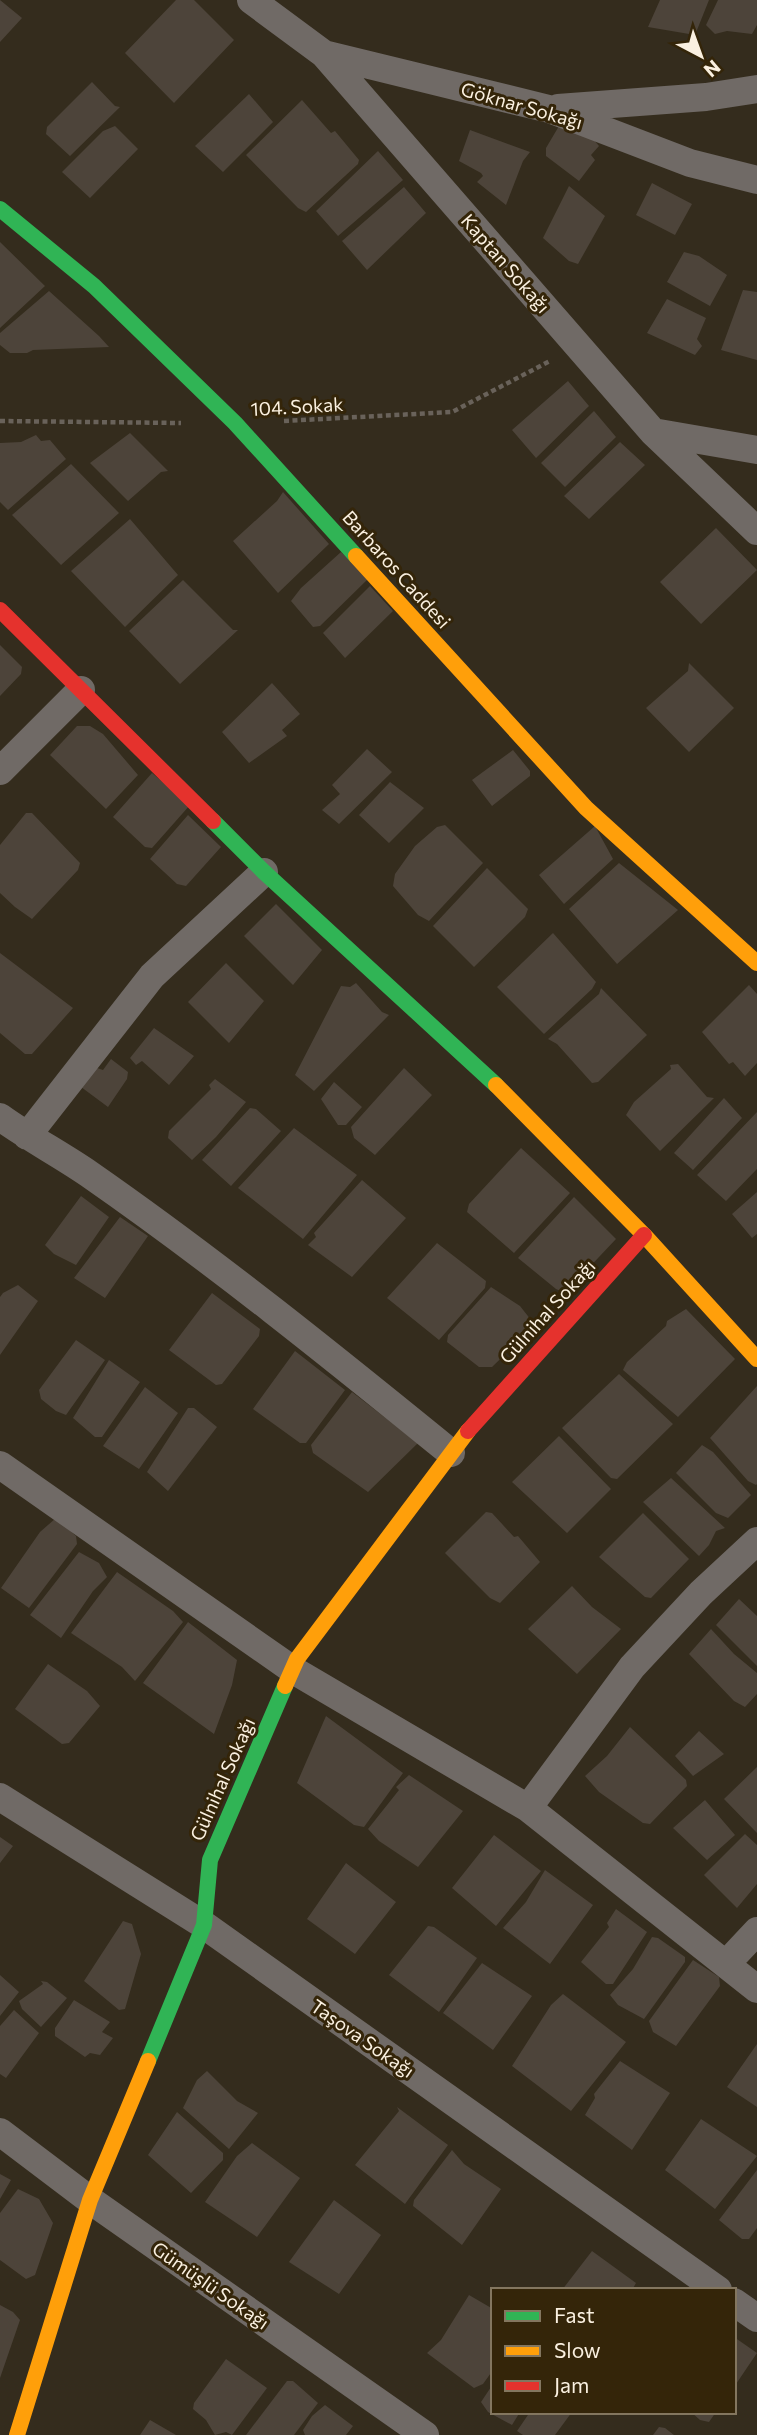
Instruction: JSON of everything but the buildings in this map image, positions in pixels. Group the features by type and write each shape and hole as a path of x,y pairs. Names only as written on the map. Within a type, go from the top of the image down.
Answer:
{"street":[{"name":"Kaptan Sokağı","path":"251,0 324,54 653,432 757,531"},
{"name":"Göknar Sokağı","path":"324,54 549,109 690,163 757,180"},
{"path":"549,109 706,97 757,89"},
{"name":"Barbaros Caddesi","path":"0,209 94,286 235,423 586,808 757,963"},
{"path":"653,432 757,450"},
{"path":"0,610 264,872 484,1073 644,1235 757,1359"},
{"path":"0,771 81,690"},
{"path":"27,1136 152,976 264,872"},
{"path":"0,1117 88,1173 296,1326 450,1453"},
{"name":"Gülnihal Sokağı","path":"16,2435 90,2200 204,1925 210,1860 297,1659 477,1418 644,1235"},
{"path":"0,1465 293,1670 528,1808 757,1989"},
{"path":"528,1808 632,1667 701,1593 757,1541"},
{"name":"Taşova Sokağı","path":"0,1797 204,1925 715,2288"},
{"path":"726,1964 757,1931"},
{"name":"Gümüşlü Sokağı","path":"0,2132 90,2200 425,2435"},
{"path":"736,2303 757,2318"}],"path":[{"name":"104. Sokak","path":"0,421 235,423 452,412 578,346"}],"traffic: fast":[{"path":"0,209 94,286 235,423 356,556"},
{"path":"213,821 264,872 496,1085"},
{"path":"148,2061 204,1925 210,1860 285,1686"}],"traffic: slow":[{"path":"356,556 586,808 757,963"},
{"path":"496,1085 644,1235 757,1359"},
{"path":"285,1686 297,1659 468,1431"},
{"path":"17,2435 90,2200 148,2061"}],"traffic: jam":[{"path":"0,610 213,821"},
{"path":"468,1431 644,1235"}]}
